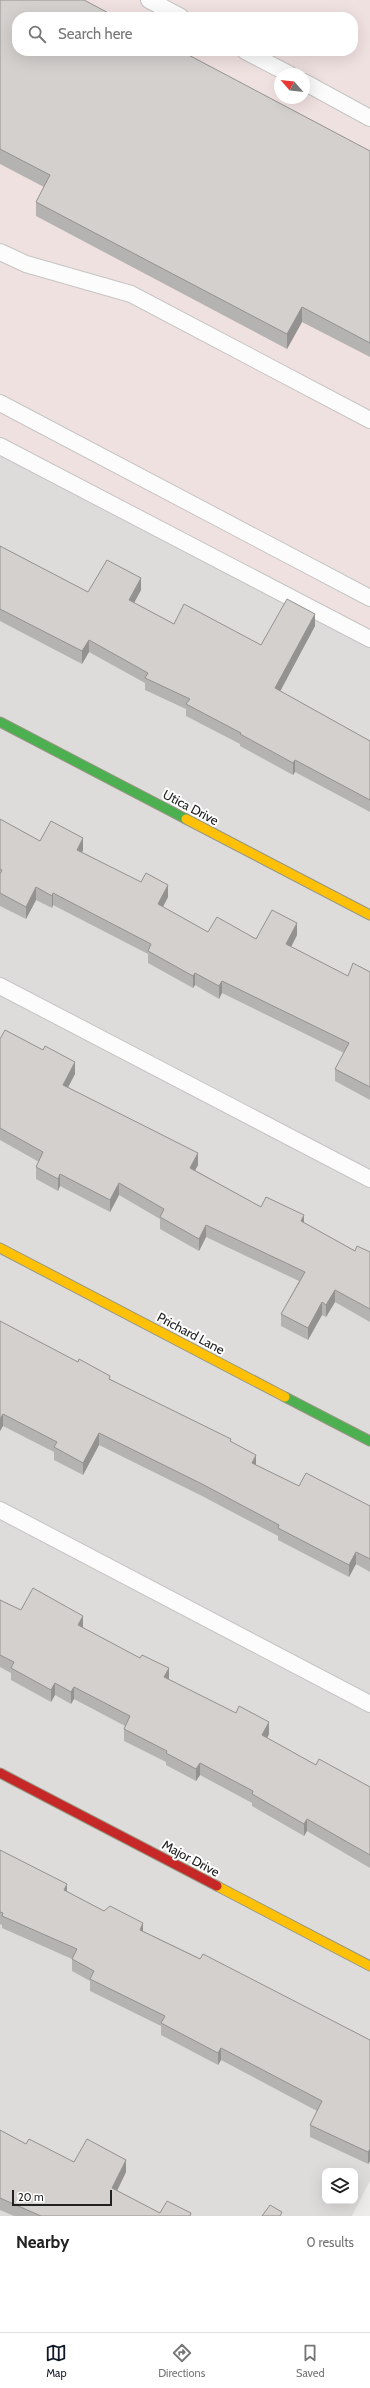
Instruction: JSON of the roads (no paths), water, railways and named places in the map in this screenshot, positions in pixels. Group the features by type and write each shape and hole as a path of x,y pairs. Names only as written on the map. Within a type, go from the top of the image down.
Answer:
{"street":[{"name":"Utica Drive","path":"0,722 370,915"},
{"name":"Prichard Lane","path":"0,1248 370,1441"},
{"name":"Major Drive","path":"0,1773 370,1966"}],"lane":[{"path":"149,0 172,12"},
{"path":"255,56 278,68"},
{"path":"310,85 370,118"},
{"path":"0,252 26,264 131,294 370,420"},
{"path":"0,403 370,598"},
{"path":"0,446 370,639"},
{"path":"0,986 370,1179"},
{"path":"0,1510 370,1704"}]}
